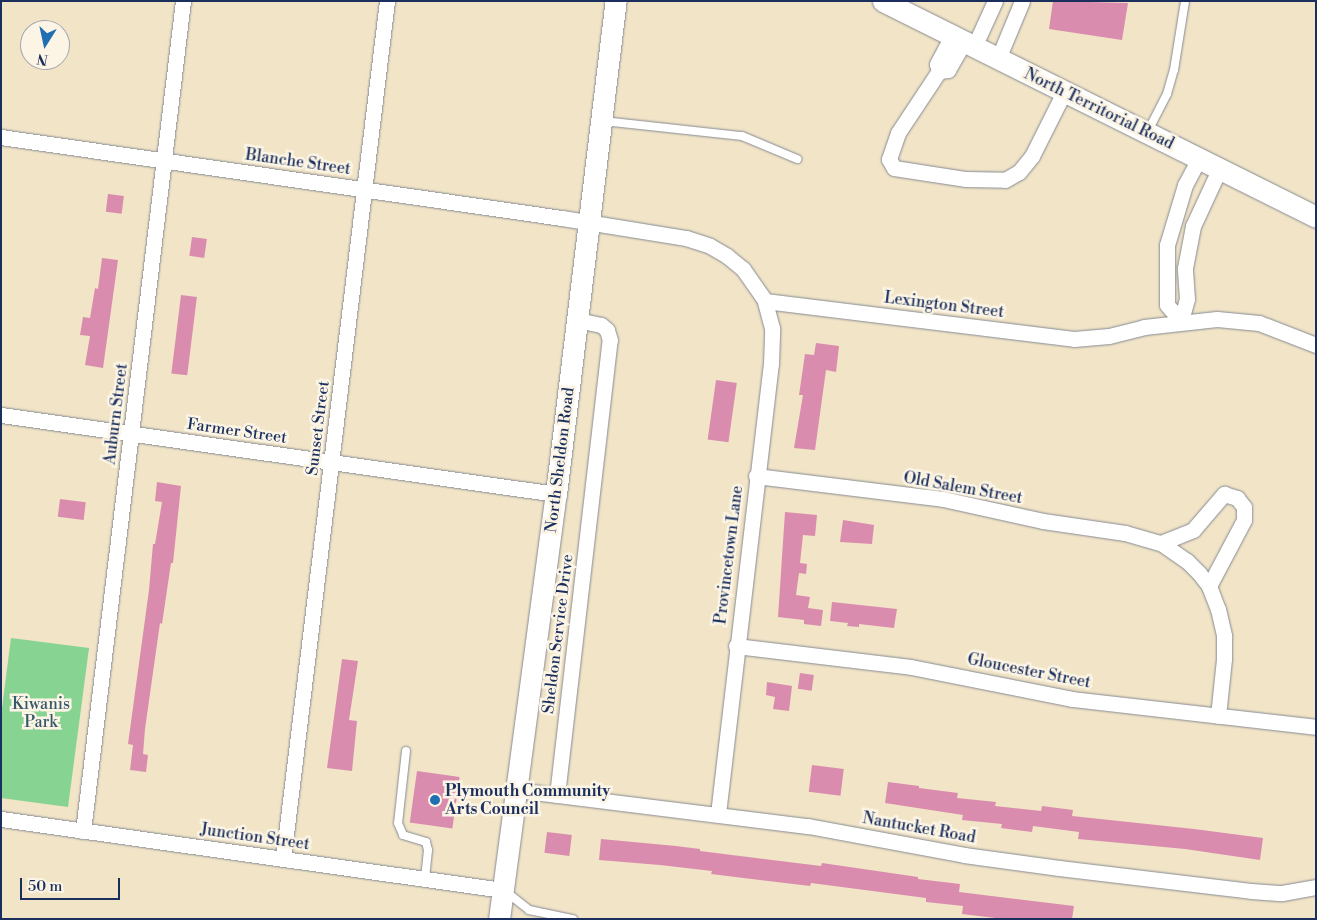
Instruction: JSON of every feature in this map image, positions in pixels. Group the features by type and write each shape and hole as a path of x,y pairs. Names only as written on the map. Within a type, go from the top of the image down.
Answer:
{"main road":[{"name":"North Sheldon Road","path":"499,919 556,494 616,1"},
{"name":"North Territorial Road","path":"883,1 1316,217"}],"street":[{"name":"Auburn Street","path":"83,830 183,1"},
{"name":"Sunset Street","path":"283,859 387,1"},
{"path":"994,1 963,42 948,70 939,72 898,133 889,159 894,168 966,179 1006,180 1019,172 1032,156 1064,92"},
{"path":"998,59 1022,1"},
{"name":"Blanche Street","path":"1,137 589,224"},
{"path":"1181,321 1167,305 1167,245 1185,185 1199,159"},
{"path":"1181,321 1187,299 1185,268 1193,226 1219,170"},
{"path":"589,224 686,238 710,246 727,256 743,270 765,301"},
{"name":"Lexington Street","path":"765,301 1074,338 1109,336 1181,321 1217,318 1259,323 1316,345"},
{"name":"Provincetown Lane","path":"718,814 771,355 772,328 765,301"},
{"name":"Sheldon Service Drive","path":"557,795 610,340 607,330 601,324 577,320"},
{"name":"Farmer Street","path":"1,415 556,494"},
{"name":"Old Salem Street","path":"756,476 943,498 1043,521 1125,533 1161,543 1187,561 1210,586 1218,609 1224,636 1224,659 1218,716"},
{"path":"1161,543 1193,530 1224,494 1236,498 1244,507 1244,520 1210,586"},
{"name":"Gloucester Street","path":"736,646 911,667 1072,699 1316,727"},
{"name":"Nantucket Road","path":"517,790 808,826 964,854 1059,868 1251,891 1282,893 1316,887"},
{"name":"Junction Street","path":"1,819 503,890"}],"lane":[{"path":"1147,133 1167,94 1174,70 1185,1"},
{"path":"601,120 742,136 797,159"},
{"path":"406,751 398,823 404,835 423,840 428,846 425,879"},
{"path":"503,890 529,910 573,919"}],"green space":[{"name":"Kiwanis Park","path":"11,638 89,648 68,807 1,798 1,716"}],"building":[{"path":"1053,1 1128,3 1122,40 1049,29"},
{"path":"108,194 124,196 122,214 106,212"},
{"path":"192,237 207,239 204,258 189,256"},
{"path":"102,258 118,260 103,368 85,365 90,336 80,335 83,317 90,318 95,288 98,289"},
{"path":"181,295 197,297 187,375 171,373"},
{"path":"816,343 839,346 836,372 826,370 815,450 794,448 803,395 799,395 805,354 814,355"},
{"path":"716,380 737,383 728,442 708,439"},
{"path":"157,482 181,486 173,563 171,563 162,624 160,623 145,729 143,754 148,755 146,772 130,770 133,745 128,744 149,590 153,544 155,544 162,502 155,501"},
{"path":"60,499 86,502 84,520 58,517"},
{"path":"785,512 817,515 815,536 803,535 800,563 807,564 806,574 799,573 796,595 810,597 808,608 823,610 821,626 804,624 804,620 778,617"},
{"path":"843,520 874,525 872,544 840,542"},
{"path":"832,602 897,609 894,628 859,624 859,627 847,626 848,623 830,621"},
{"path":"342,659 358,661 349,720 357,721 352,771 327,768"},
{"path":"800,673 814,675 812,691 798,689"},
{"path":"767,682 792,686 789,711 773,709 775,697 766,695"},
{"path":"812,765 844,769 840,796 809,792"},
{"name":"Plymouth Community Arts Council","path":"417,771 460,777 452,828 410,822"},
{"path":"888,782 958,793 957,798 996,802 995,806 1041,811 1042,806 1073,810 1072,816 1263,838 1260,860 1185,849 1078,839 1079,832 1033,826 1032,832 1001,828 1002,824 962,820 963,815 885,803"},
{"path":"547,832 572,835 569,856 544,853"},
{"path":"601,839 676,846 700,849 700,851 821,866 822,863 960,884 959,892 1074,906 1072,919 1004,919 962,914 963,906 926,902 926,898 811,883 810,886 711,874 712,871 599,860"}],"place":[{"name":"Plymouth Community Arts Council","path":"435,800"}]}
